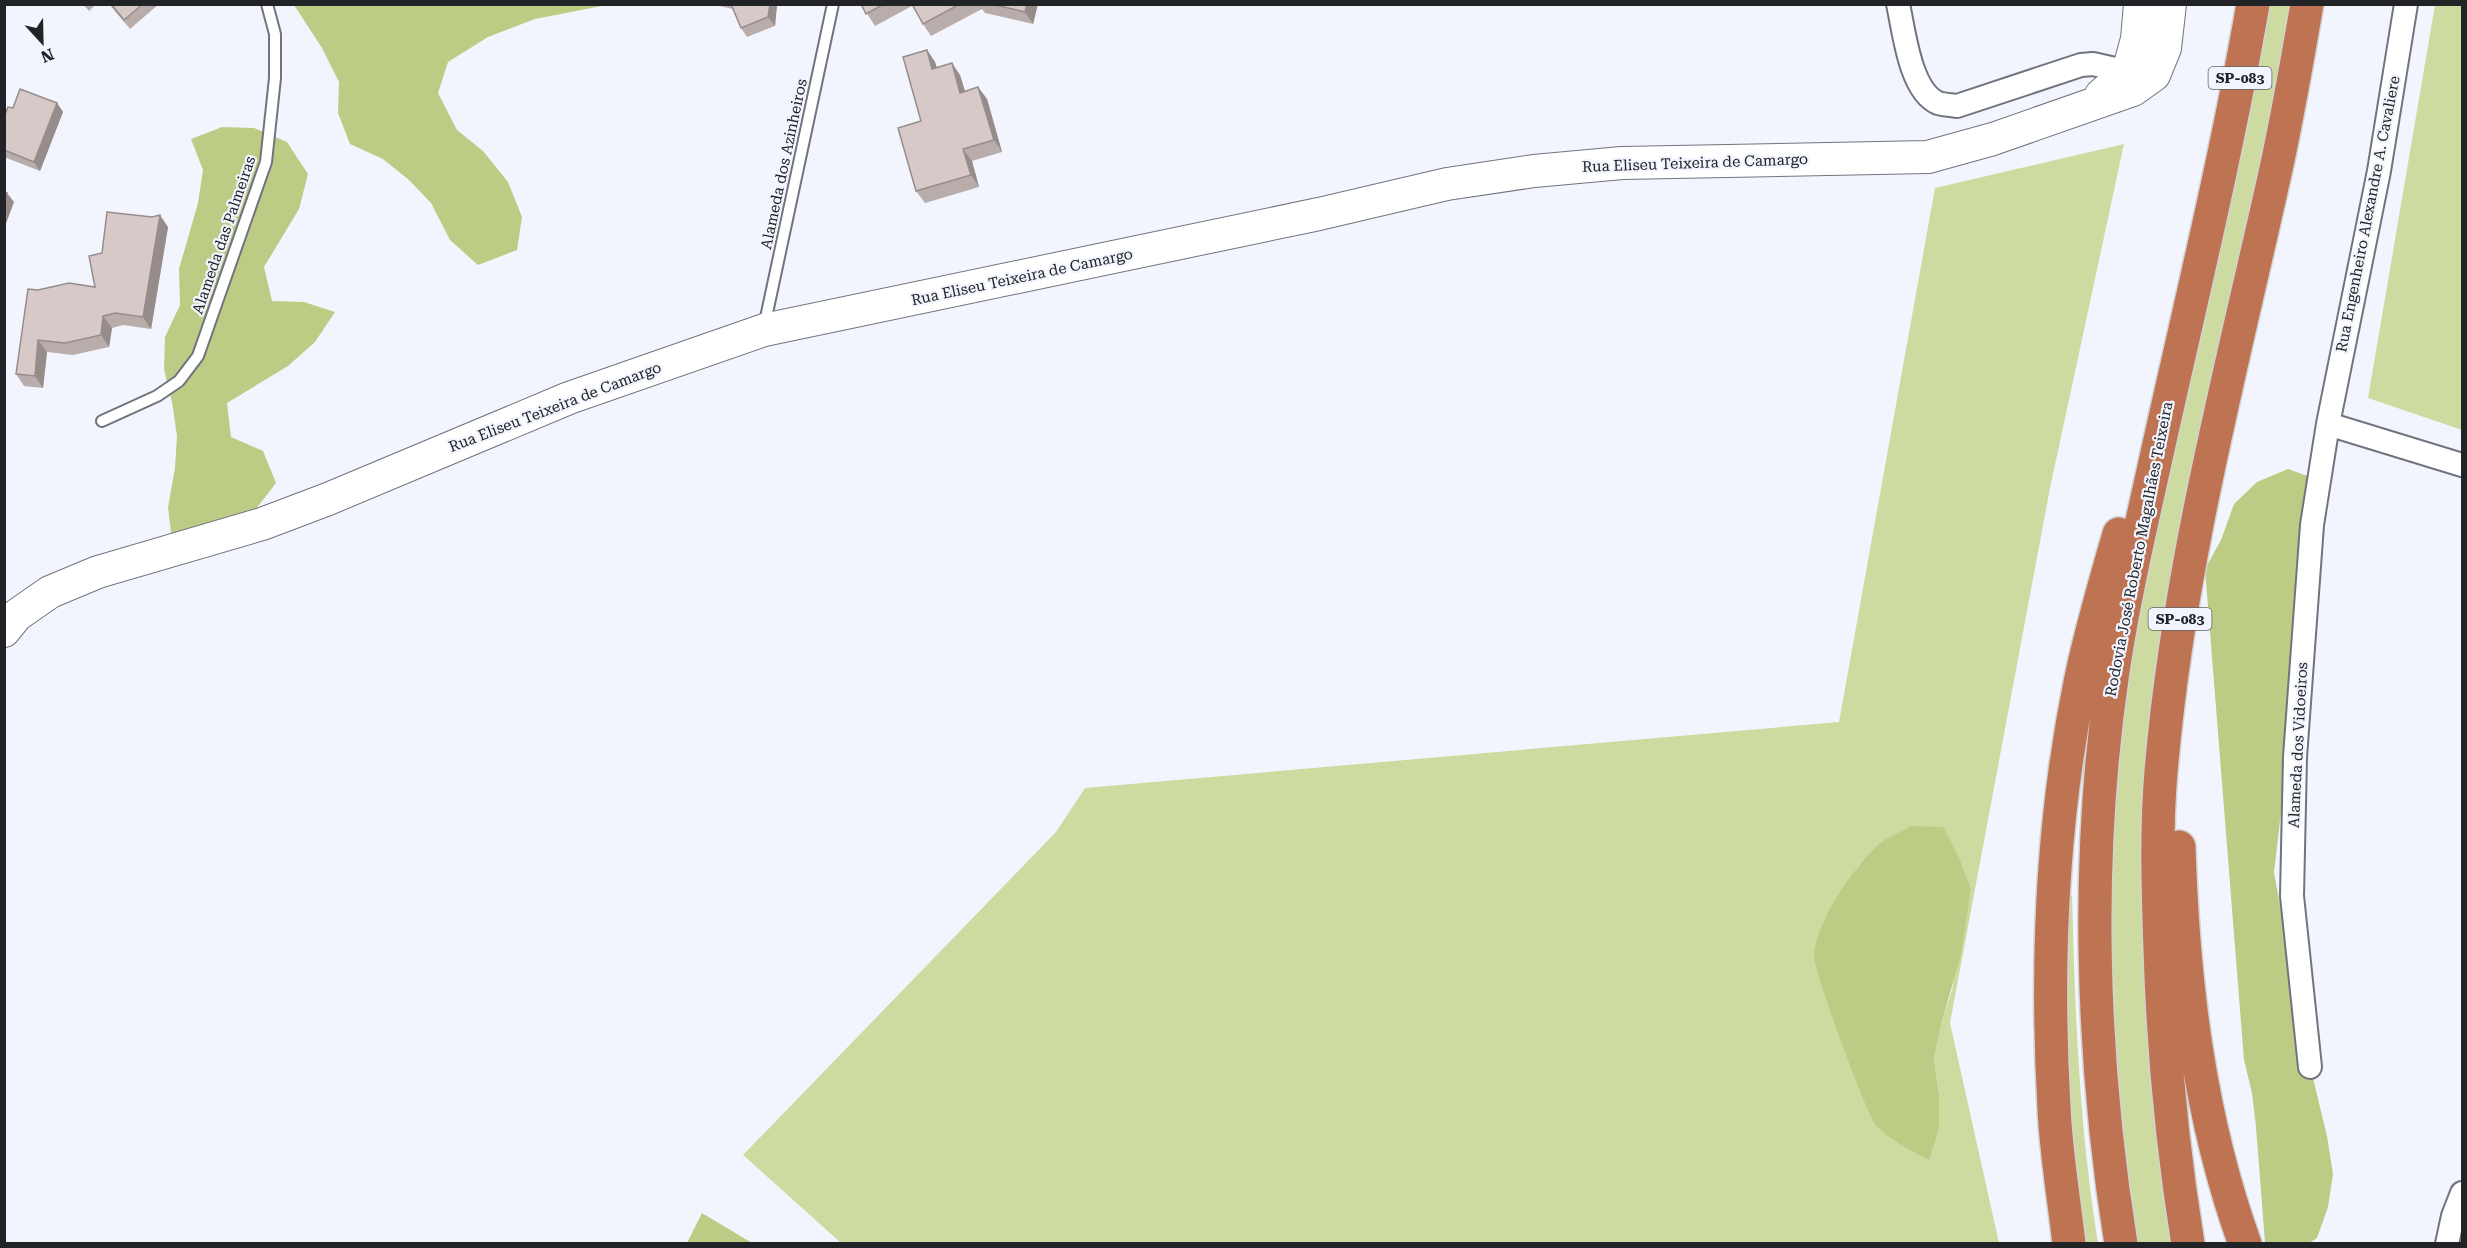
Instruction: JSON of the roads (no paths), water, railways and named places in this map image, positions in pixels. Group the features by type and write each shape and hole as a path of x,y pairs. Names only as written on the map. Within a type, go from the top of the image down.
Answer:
{"highway":[{"name":"Rodovia José Roberto Magalhães Teixeira","path":"2121,1244 2112,1184 2096,965 2095,892 2104,744 2113,670 2141,528 2224,150 2253,4"},
{"name":"SP-083","path":"2188,1244 2176,1170 2163,1029 2158,843 2167,712 2186,582 2224,389 2275,175 2307,4"},
{"path":"2069,1244 2054,1110 2051,1041 2055,895 2069,750 2080,683 2098,609 2224,150"},
{"path":"2197,528 2179,804 2184,939 2197,1053 2208,1108 2221,1165 2245,1244"}],"street":[{"path":"1898,4 1912,68 1924,91 1938,103 1957,106 2081,65 2092,64 2128,72"},
{"path":"2088,105 2128,72 2137,39 2140,4"},
{"name":"Rua Eliseu Teixeira de Camargo","path":"4,631 17,615 50,592 98,572 172,546 262,524 328,499 569,398 764,330 1284,221 1447,184 1534,171 1622,163 1928,157 1993,139 2133,90 2154,75 2165,48 2170,4"},
{"name":"Rua Engenheiro Alexandre A. Cavaliere","path":"2328,424 2379,171 2406,4"},
{"path":"2328,424 2463,465"},
{"name":"Alameda dos Vidoeiros","path":"2310,1067 2292,896 2295,757 2312,525 2328,424"},
{"path":"2447,1244 2453,1216 2463,1193"}],"lane":[{"name":"Alameda das Palmeiras","path":"102,421 156,396 179,381 198,356 266,162 275,78 275,34 267,4"},
{"name":"Alameda dos Azinheiros","path":"764,330 833,4"}]}
